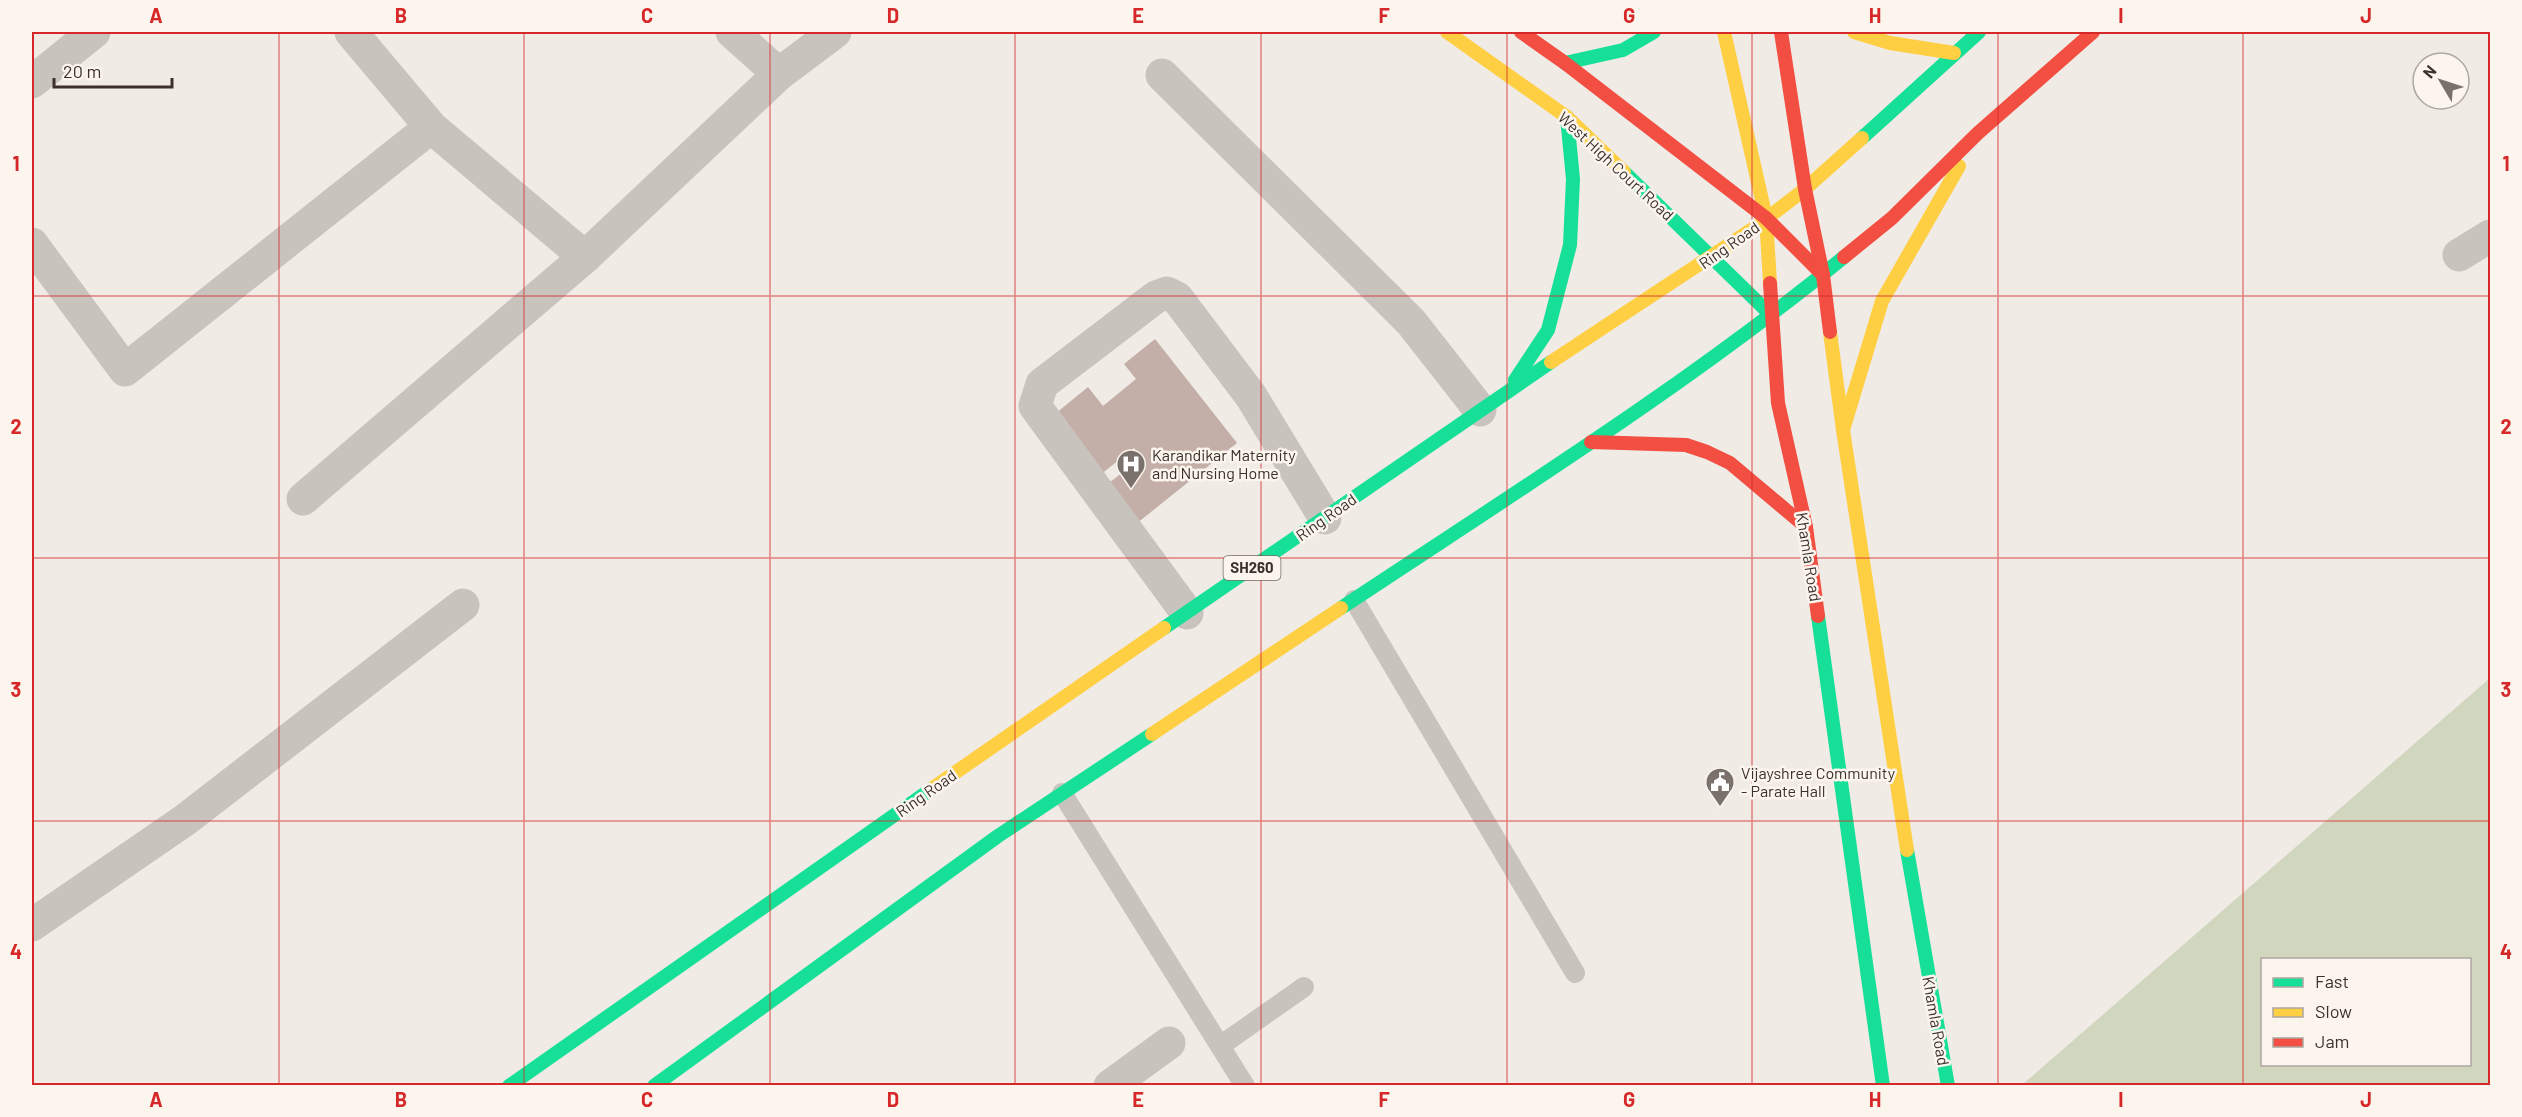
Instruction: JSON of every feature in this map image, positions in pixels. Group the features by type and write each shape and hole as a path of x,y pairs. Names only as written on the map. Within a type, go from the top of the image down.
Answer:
{"main road":[{"name":"West High Court Road","path":"1447,32 1567,117 1772,316"},
{"path":"1521,32 1565,63 1766,218 1823,275"},
{"path":"1565,63 1611,56 1646,39 1654,32"},
{"name":"Khamla Road","path":"1724,32 1766,218 1778,403 1806,527 1883,1086"},
{"name":"Khamla Road","path":"1781,32 1805,189 1823,275 1843,430 1900,811 1948,1086"},
{"path":"1854,32 1919,48 1954,53"},
{"name":"Ring Road","path":"509,1086 839,853 1507,391 1713,257 1805,189 1979,32"},
{"path":"654,1086 998,836 1591,441 1772,316 1892,218 1978,133 2094,32"},
{"path":"1507,391 1548,330 1570,245 1573,179 1567,117"},
{"path":"1843,430 1882,301 1978,133"},
{"path":"1591,441 1686,445 1707,452 1730,463 1806,527"}],"street":[{"path":"32,82 94,32"},
{"path":"351,32 431,127 585,257"},
{"path":"732,32 779,74"},
{"path":"303,499 585,257 779,74 835,32"},
{"path":"1162,75 1411,322 1480,410"},
{"path":"32,244 125,370 431,127"},
{"path":"2459,255 2490,236"},
{"path":"1187,613 1035,406 1042,384 1156,297 1167,293 1177,298 1251,396 1324,518"},
{"path":"32,925 185,820 463,605"},
{"path":"1110,1086 1169,1043"}],"lane":[{"path":"1354,600 1575,973"},
{"path":"1062,793 1245,1086"},
{"path":"1220,1046 1304,987"}],"green space":[{"path":"2490,678 2490,1085 2022,1085"}],"building":[{"path":"1155,339 1237,443 1136,524 1105,486 1141,458 1134,448 1095,479 1050,418 1088,387 1103,406 1136,379 1124,364"}],"traffic: fast":[{"path":"1565,63 1623,50 1654,32"},
{"path":"1862,138 1979,32"},
{"path":"1515,380 1548,330 1570,245 1573,179 1567,117"},
{"path":"1624,172 1772,316"},
{"path":"1341,608 1660,395 1723,350 1844,257"},
{"path":"1164,628 1551,362"},
{"path":"1818,616 1883,1086"},
{"path":"654,1086 998,836 1152,734"},
{"path":"509,1086 933,788"},
{"path":"1907,850 1948,1086"}],"traffic: slow":[{"path":"1447,32 1567,117 1624,172"},
{"path":"1724,32 1766,218 1770,283"},
{"path":"1854,32 1890,43 1954,53"},
{"path":"1551,362 1757,226 1805,189 1862,138"},
{"path":"1843,430 1882,301 1959,166"},
{"path":"1830,332 1907,850"},
{"path":"1152,734 1341,608"},
{"path":"933,788 1164,628"}],"traffic: jam":[{"path":"1521,32 1565,63 1766,218 1823,275"},
{"path":"1781,32 1805,189 1823,275 1830,332"},
{"path":"1844,257 1892,218 1978,133 2093,32"},
{"path":"1770,283 1778,403 1806,527 1818,616"},
{"path":"1591,442 1686,445 1707,452 1730,463 1806,527"}],"place":[{"name":"Karandikar Maternity and Nursing Home","path":"1131,490"},
{"name":"Vijayshree Community - Parate Hall","path":"1720,808"}]}
